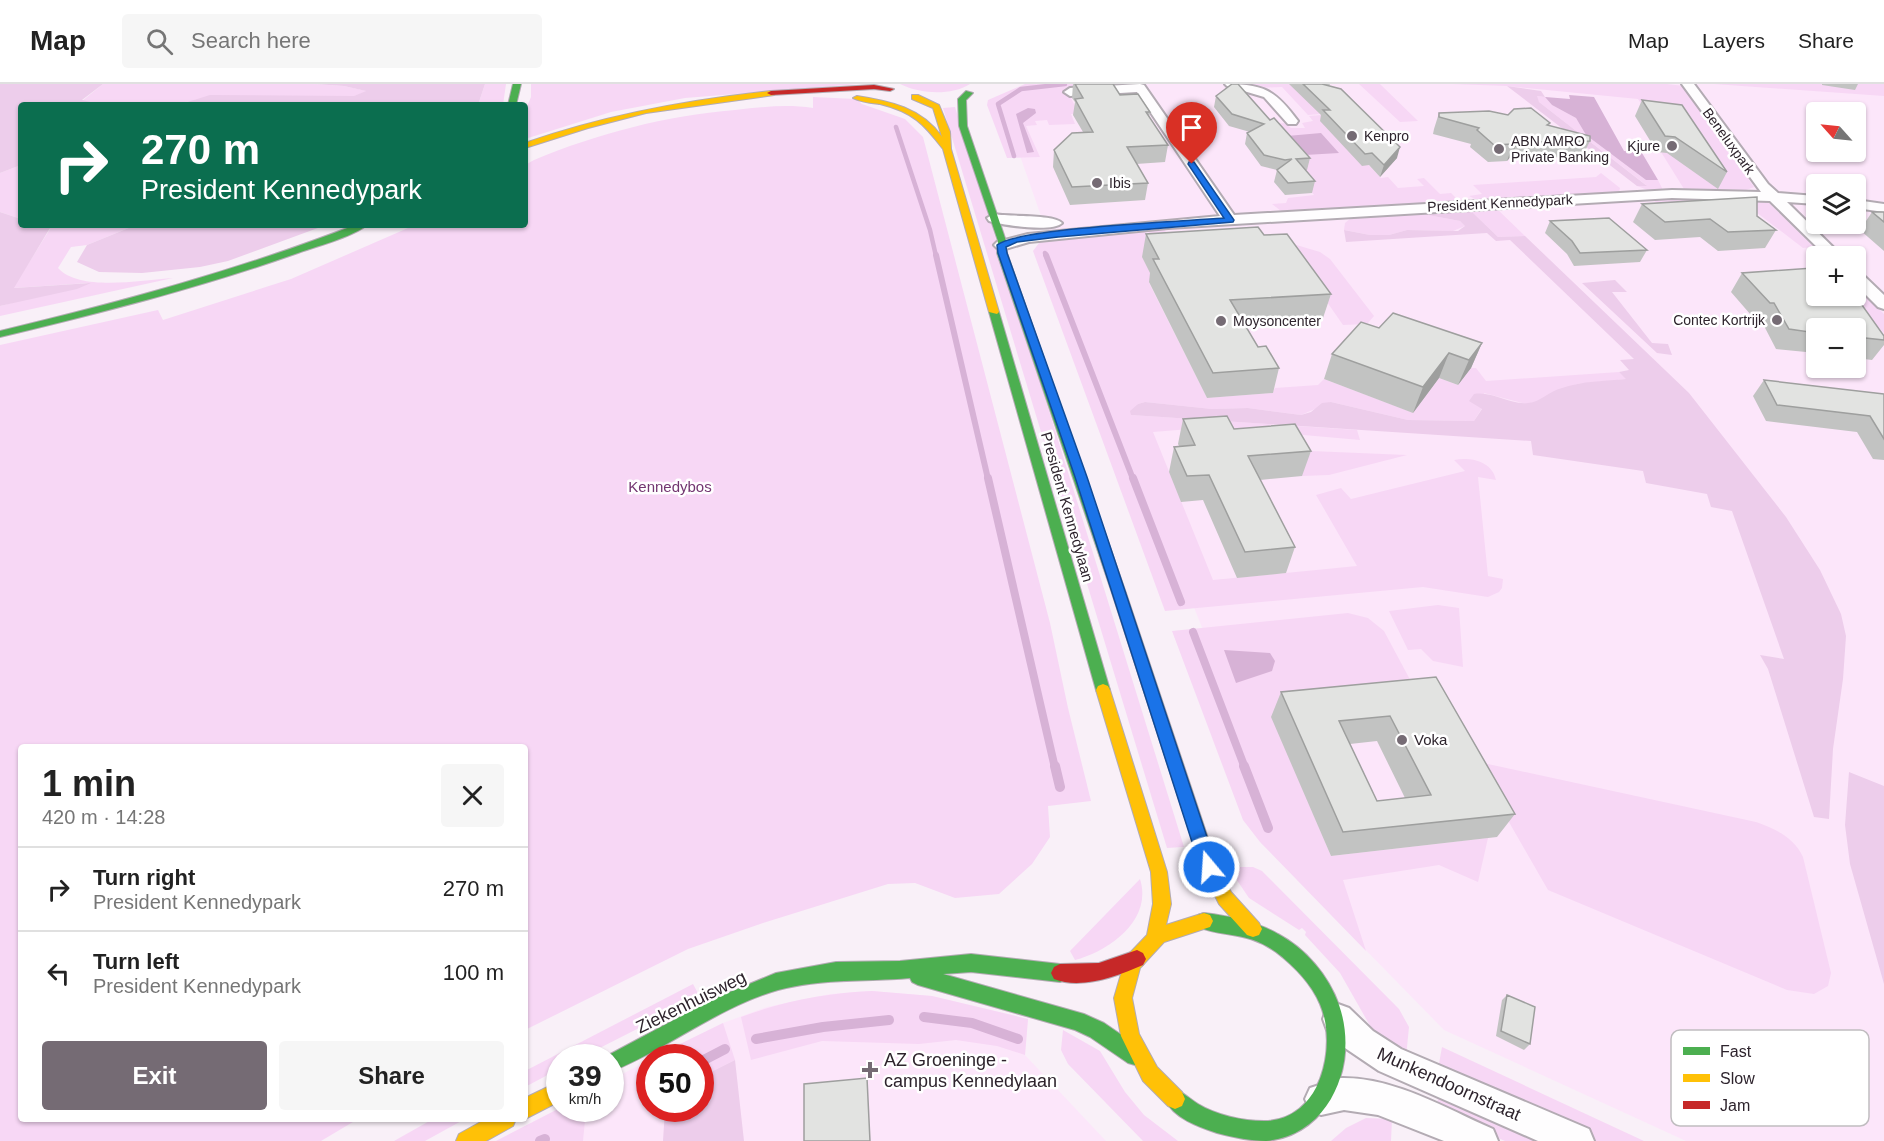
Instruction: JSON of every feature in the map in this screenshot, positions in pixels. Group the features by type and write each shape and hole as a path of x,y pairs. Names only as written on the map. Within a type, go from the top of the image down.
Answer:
{"main road":[{"path":"513,102 517,84"},
{"path":"528,145 566,131 634,112 709,99 887,86 915,97 937,98 969,93 983,87"},
{"name":"President Kennedylaan","path":"969,93 962,99 963,126 994,218 1002,253 1077,466 1209,867 1225,898 1252,929"},
{"path":"762,94 842,96 891,105 915,115 928,124 947,149"},
{"name":"President Kennedylaan","path":"915,97 936,107 946,132 947,149 1126,768 1159,872 1162,904 1155,939"},
{"path":"0,332 171,294 285,257 356,228"},
{"name":"President Kennedylaan","path":"1302,1137 1314,1106 1331,1082 1338,1042 1331,1011 1323,992 1305,965 1280,944 1252,929 1233,923 1204,921 1178,927 1155,939 1137,959 1128,975 1123,1004 1127,1035 1135,1056 1162,1095 1181,1110 1202,1122 1235,1132 1258,1132 1289,1125 1314,1106"},
{"name":"Ziekenhuisweg","path":"624,1055 720,1004 800,976 835,971 897,970 981,963 1084,975 1114,971 1137,959"},
{"name":"Ziekenhuisweg","path":"897,970 1077,1021 1097,1030 1135,1056"},
{"path":"528,1107 546,1098"},
{"path":"466,1141 501,1122"},
{"name":"President Kennedylaan","path":"1202,1122 1219,1138"}],"street":[{"path":"1231,84 1268,94 1292,121"},
{"name":"Beneluxpark","path":"1688,84 1771,196"},
{"path":"1070,92 1140,88 1230,220"},
{"name":"President Kennedypark","path":"1002,245 1028,238 1168,224 1672,194 1806,199"},
{"path":"1771,196 1824,246"},
{"path":"1866,205 1884,208"},
{"name":"President Kennedypark","path":"994,218 1023,222 1168,224"},
{"path":"1866,287 1884,304"},
{"name":"Munkendoornstraat","path":"1331,1011 1349,1033 1380,1054 1577,1141"},
{"path":"1314,1106 1343,1094 1370,1097 1404,1107 1481,1141"}],"shaded area":[{"path":"0,84 103,84 82,100 90,102 18,102 18,166 0,173"},
{"path":"314,84 485,84 479,102 188,102 210,95 354,96 366,91 344,86"},
{"path":"1077,84 1884,84 1884,1141 1686,1141 1444,1030 1307,890 1195,610 1057,242 1041,216 1002,104"},
{"path":"1507,86 1541,91 1545,97 1537,96 1539,102 1647,186 1637,186"},
{"path":"1569,95 1594,97 1624,151 1642,153 1658,180 1646,180 1586,135 1576,118 1552,105 1545,97 1570,99"},
{"path":"1028,108 1035,109 1036,113 1023,123 1034,152 1027,153 1016,114"},
{"path":"1321,133 1339,153 1305,155 1287,136"},
{"path":"1470,210 1498,237 1525,236 1689,393 1786,517 1820,570 1841,614 1846,636 1843,679 1833,749 1829,819 1814,817 1768,669 1760,655 1784,659 1732,511 1711,507 1707,494 1646,483 1643,471 1533,455 1531,441 1131,415 1130,411 1138,404 1145,402 1212,409 1248,408 1301,415 1311,412 1322,403 1331,402 1408,420 1474,421 1482,409 1469,401 1474,394 1488,394 1514,402 1528,403 1537,401 1557,389 1626,379 1619,372 1629,370 1620,360 1634,359 1510,240 1496,241 1487,233 1346,242 1344,230 1370,235 1389,235 1407,230 1458,231 1465,226 1460,221 1417,213"},
{"path":"0,212 18,218 18,228 50,228 14,288 91,283 77,289 0,306"},
{"path":"129,228 318,228 228,261 200,267 142,273 99,272 77,262 87,245"},
{"path":"1615,280 1627,292 1612,292 1652,343 1668,344 1672,355 1657,353 1582,283"},
{"path":"1224,650 1270,653 1275,661 1272,671 1236,683"},
{"path":"1849,772 1884,786 1884,984 1850,864 1845,825"},
{"name":"AZ Groeninge - campus Kennedylaan","path":"872,991 932,996 1028,1019 1025,1055 1106,1141 496,1141 546,1115 546,1122 624,1122 624,1073 636,1067 636,1122 714,1122 714,1044 680,1044 723,1023 767,1007 830,994"},
{"path":"735,1060 744,1141 663,1141 664,1122 714,1122 714,1070"}],"green space":[{"path":"103,84 314,84 344,86 367,91 355,96 184,102 82,101"},
{"path":"485,84 506,84 503,102 479,102"},
{"path":"531,84 859,84 685,98 611,112 528,138 528,104 531,97"},
{"path":"900,84 970,84 945,92 926,92"},
{"path":"1025,84 1102,84 1069,94 1079,114 1071,114 1075,124 1049,125 1047,120 1035,121 1037,125 1026,126 1040,157 1007,158 987,105 988,100"},
{"path":"1223,84 1258,94 1249,95 1273,124 1284,123 1291,128 1305,128 1302,123 1313,121 1309,116 1321,115 1381,178 1388,177 1398,188 1424,186 1417,179 1424,178 1440,194 1451,193 1456,198 1455,201 1281,211 1272,204 1286,203 1288,198 1314,195"},
{"path":"1239,84 1297,84 1320,114 1308,115 1282,87 1255,88"},
{"path":"1359,84 1380,84 1418,121 1400,122"},
{"path":"1452,84 1667,84 1684,86 1754,187 1746,190 1684,189 1661,152 1696,155 1673,119 1650,117 1638,99 1507,86"},
{"path":"1714,84 1884,84 1884,96"},
{"path":"1536,96 1545,97 1552,105 1576,118 1586,135 1646,180 1658,180 1663,190 1648,190 1637,186 1646,185 1539,102"},
{"name":"Kennedybos","path":"813,97 856,99 862,104 905,119 923,137 1050,623 1091,801 1048,806 1050,837 1032,864 999,894 955,898 915,883 888,884 688,949 528,1029 528,744 18,744 18,1122 353,1122 321,1141 0,1141 0,345 158,310 163,320 291,279 408,228 528,228 528,163 534,160 608,134 658,121 764,107 813,108"},
{"path":"955,107 1184,847 1167,848 943,108"},
{"path":"18,166 18,218 0,212 0,173"},
{"path":"1601,173 1620,188 1619,192 1477,200 1469,196 1482,194 1473,185 1596,177"},
{"path":"1706,198 1757,200 1769,203 1813,246 1803,248 1756,212 1657,203 1653,200"},
{"path":"1496,208 1525,236 1498,237 1470,210"},
{"path":"1417,213 1460,221 1465,226 1453,231 1407,230 1389,235 1370,235 1344,230 1345,223 1351,218"},
{"path":"48,228 129,228 87,245 71,247 58,268 68,275 81,280 112,283 173,278 0,316 0,306 89,283 13,288 50,229"},
{"path":"1164,229 1166,232 1181,232 1155,282 1149,283 1207,398 1272,393 1275,388 1318,385 1324,379 1411,412 1439,378 1458,385 1471,368 1476,368 1486,381 1619,372 1627,379 1577,384 1537,402 1526,404 1484,393 1482,408 1474,421 1408,420 1331,402 1301,415 1248,408 1212,409 1145,402 1138,404 1131,415 1357,430 1360,440 1214,427 1153,432 1213,580 1357,566 1316,495 1341,488 1351,499 1465,471 1454,460 1467,459 1480,462 1490,468 1496,480 1478,477 1488,576 1503,579 1499,592 1488,597 1423,587 1165,611 1033,251 1042,239 1144,230 1147,235 1150,235 1147,230"},
{"path":"1293,244 1320,252 1330,259 1374,316 1367,324 1343,325 1290,249"},
{"path":"1866,296 1884,314 1884,333 1856,306 1866,306"},
{"path":"1287,450 1407,455 1329,475 1302,476"},
{"path":"1438,605 1459,608 1463,667 1433,661 1421,649 1408,650 1389,611"},
{"path":"1348,613 1368,618 1384,631 1422,702 1272,717 1331,856 1488,838 1478,882 1439,865 1343,880 1366,951 1260,842 1243,820 1172,631"},
{"path":"1474,761 1756,822 1783,835 1795,844 1803,857 1831,973 1828,986 1814,994 1787,990 1548,890"},
{"path":"1228,867 1253,867 1262,871 1399,1009 1409,1027 1406,1057 1377,1038 1340,973 1305,935 1306,932 1302,928 1299,930 1249,898"},
{"path":"1140,879 1142,894 1140,908 1125,932 1101,949 1075,960 1070,951"},
{"path":"693,984 700,997 608,1044 577,1044"},
{"path":"872,991 932,996 1028,1019 1025,1055 997,1046 956,1040 919,1044 822,1041 751,1060 741,1017 773,1006 806,999"},
{"path":"723,1023 735,1060 714,1070 714,1044 680,1044"},
{"path":"1063,1030 1100,1051 1125,1092 1144,1115 1178,1141 1143,1141 1068,1064 1061,1050"},
{"path":"1442,1047 1644,1141 1594,1141 1438,1069"},
{"path":"546,1060 546,1076 528,1085 528,1069"},
{"path":"1438,1092 1550,1141 1505,1141 1437,1112"},
{"path":"546,1115 546,1122 585,1122 583,1141 496,1141"},
{"path":"1366,1118 1392,1119 1391,1141 1331,1141 1346,1128"},
{"path":"428,1122 460,1122 425,1141 394,1141"}],"building":[{"path":"1075,84 1113,84 1120,95 1138,94 1150,112 1146,112 1168,145 1127,147 1148,183 1072,187 1054,150 1072,133 1093,132 1075,99 1083,98"},
{"path":"1232,84 1238,84 1270,120 1274,118 1310,158 1296,159 1315,181 1288,183 1277,170 1292,159 1285,160 1264,155 1247,133 1264,124 1232,114 1216,96"},
{"path":"1303,84 1322,84 1341,89 1400,147 1384,165 1372,153 1365,154 1323,110 1330,110"},
{"path":"1642,100 1682,105 1727,172 1675,137 1665,136"},
{"path":"1531,108 1550,123 1547,125 1590,136 1590,141 1533,142 1519,138 1513,144 1494,145 1477,130 1479,128 1439,117 1439,113 1489,111 1508,115 1514,109"},
{"path":"1757,197 1757,216 1776,230 1728,232 1710,219 1665,222 1642,204"},
{"path":"1872,212 1884,212 1884,222"},
{"path":"1609,218 1647,250 1580,253 1572,241 1550,221"},
{"path":"1258,227 1264,235 1287,234 1331,294 1230,300 1258,347 1266,346 1279,368 1213,373 1153,259 1159,259 1146,234"},
{"path":"1806,268 1806,306 1863,306 1884,336 1884,340 1866,338 1866,318 1806,318 1806,332 1789,329 1774,303 1770,303 1742,273"},
{"path":"1393,313 1482,343 1469,360 1449,353 1423,387 1332,354 1361,322 1379,328"},
{"path":"1764,380 1884,394 1884,439 1870,416 1777,405"},
{"path":"1227,416 1234,429 1295,424 1311,451 1248,456 1295,547 1245,552 1209,475 1187,476 1174,447 1195,445 1183,419"},
{"path":"1436,677 1515,814 1343,832 1281,692","holes":["1390,716 1431,795 1377,801 1339,721"]},
{"path":"1507,995 1535,1007 1530,1044 1501,1031"},
{"path":"867,1078 870,1141 804,1141 804,1084"}],"waterway":[{"path":"1014,156 998,104 1021,89 1065,84"},
{"path":"896,127 930,230 936,256"},
{"path":"936,255 988,479"},
{"path":"1046,255 1133,479"},
{"path":"988,478 1055,768"},
{"path":"1133,478 1181,602"},
{"path":"1193,632 1245,768"},
{"path":"1055,766 1060,787"},
{"path":"1244,766 1268,828"},
{"path":"924,1017 972,1023 1018,1039"},
{"path":"756,1039 823,1027 889,1020"},
{"path":"714,1055 725,1049"},
{"path":"540,1141 545,1139"}],"traffic: fast":[{"path":"513,102 517,84"},
{"path":"969,93 962,99 963,126 1002,241 1002,253 1119,593"},
{"path":"0,334 184,287 274,258 355,228"},
{"path":"994,312 1103,690"},
{"path":"1175,1099 1197,1115 1214,1122 1232,1127 1268,1131 1289,1126 1306,1115 1319,1101 1329,1084 1334,1065 1335,1025 1330,1006 1322,988 1304,965 1282,946 1255,931 1204,921"},
{"path":"624,1056 719,1005 776,982 806,975 836,971 900,970 971,963 1060,973"},
{"path":"918,976 1077,1021 1097,1030 1135,1056"}],"traffic: slow":[{"path":"528,145 585,126 646,111 708,100 771,93"},
{"path":"915,97 936,107 946,132 947,149 994,312"},
{"path":"857,98 887,104 915,114 930,126 947,149"},
{"path":"1119,593 1209,867 1225,898 1253,929"},
{"path":"1103,690 1159,872 1162,904 1155,939"},
{"path":"1175,1099 1150,1074 1130,1036 1123,998 1132,963 1158,936 1204,921"},
{"path":"528,1107 546,1098"},
{"path":"466,1141 501,1122"}],"traffic: jam":[{"path":"771,93 874,87 890,89"},
{"path":"1060,973 1099,971 1118,967 1137,959"}],"place":[{"name":"Kenpro","path":"1352,136"},
{"name":"Kjure","path":"1672,146"},
{"name":"ABN AMRO Private Banking","path":"1499,149"},
{"name":"Ibis","path":"1097,183"},
{"name":"Contec Kortrijk","path":"1777,320"},
{"name":"Moysoncenter","path":"1221,321"},
{"name":"Voka","path":"1402,740"},
{"name":"AZ Groeninge - campus Kennedylaan","path":"870,1070"}],"route":[{"path":"1192,164 1230,220 1058,234 1015,240 1002,245 1002,253 1081,477 1209,867"}]}
